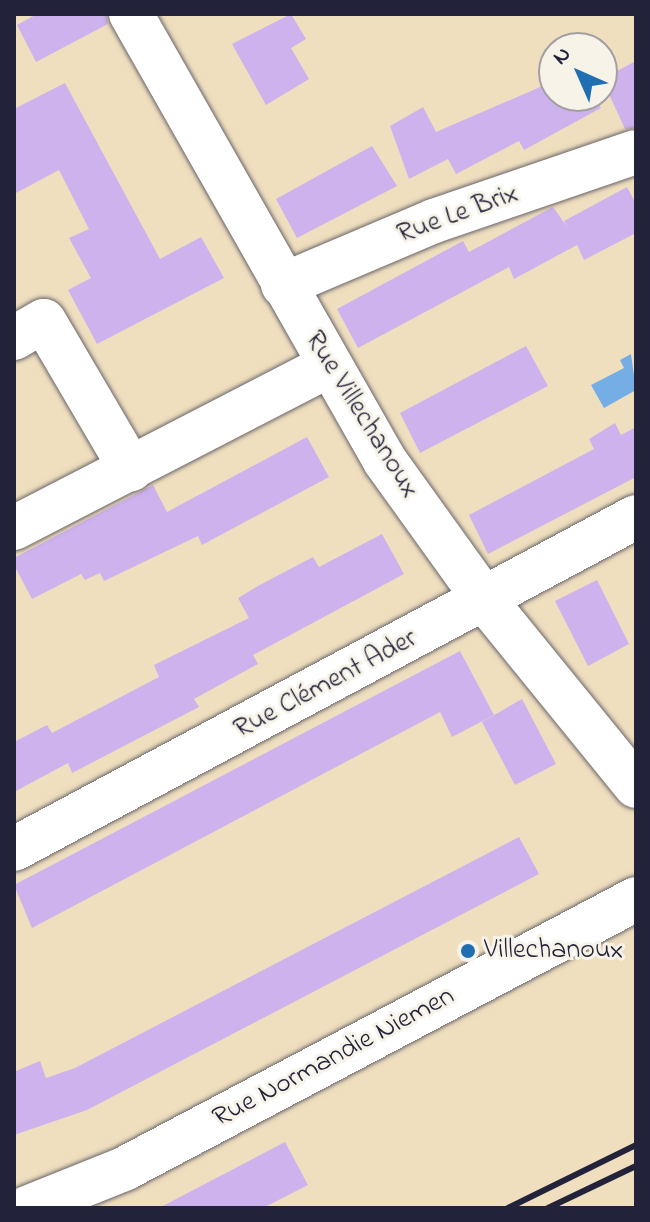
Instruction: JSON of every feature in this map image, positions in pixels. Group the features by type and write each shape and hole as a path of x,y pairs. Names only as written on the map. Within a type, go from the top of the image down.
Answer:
{"street":[{"name":"Rue Villechanoux","path":"144,19 326,367 484,599 636,786"},
{"name":"Rue Le Brix","path":"283,285 434,221 636,152"},
{"path":"14,338 44,321 131,469"},
{"path":"14,528 326,367"},
{"name":"Rue Clément Ader","path":"14,849 636,517"},
{"name":"Rue Normandie Niemen","path":"27,1208 124,1169 636,899"}],"water":[{"path":"631,354 636,390 604,408 591,385 624,368 620,360"}],"building":[{"path":"37,14 106,14 108,24 36,62 17,25"},
{"path":"291,14 306,39 291,48 309,79 266,105 232,44"},
{"path":"636,61 636,128 625,129 617,112 618,71"},
{"path":"65,83 160,259 201,237 224,278 97,344 68,290 91,278 69,238 89,229 59,170 14,194 14,109"},
{"path":"538,88 538,112 594,112 524,150 519,141 456,174 448,159 409,179 390,126 423,107 436,132"},
{"path":"372,146 397,186 297,238 276,199"},
{"path":"627,187 636,204 636,233 584,260 577,245 514,279 509,267 358,348 337,309 463,241 469,252 553,207 568,228 564,221"},
{"path":"526,346 548,386 420,453 400,413"},
{"path":"615,423 621,435 636,427 636,477 488,554 469,515 594,449 589,439"},
{"path":"307,437 329,477 202,545 198,536 104,581 100,573 85,580 81,574 32,599 14,565 14,558 153,485 167,512"},
{"path":"382,534 404,574 253,655 258,664 194,699 199,707 72,773 68,763 14,792 14,742 47,725 52,733 159,677 154,665 249,618 238,598 258,586 313,557 319,567"},
{"path":"597,580 629,644 588,666 555,601"},
{"path":"460,651 494,715 452,737 440,712 32,928 14,885"},
{"path":"522,699 556,764 515,785 482,722"},
{"path":"519,837 539,874 87,1110 14,1135 16,1071 40,1061 46,1078 75,1068"},
{"path":"285,1142 308,1185 263,1208 159,1208"}],"railway":[{"path":"508,1208 636,1145"},
{"path":"548,1208 636,1166"}],"place":[{"name":"Villechanoux","path":"468,951"}]}
